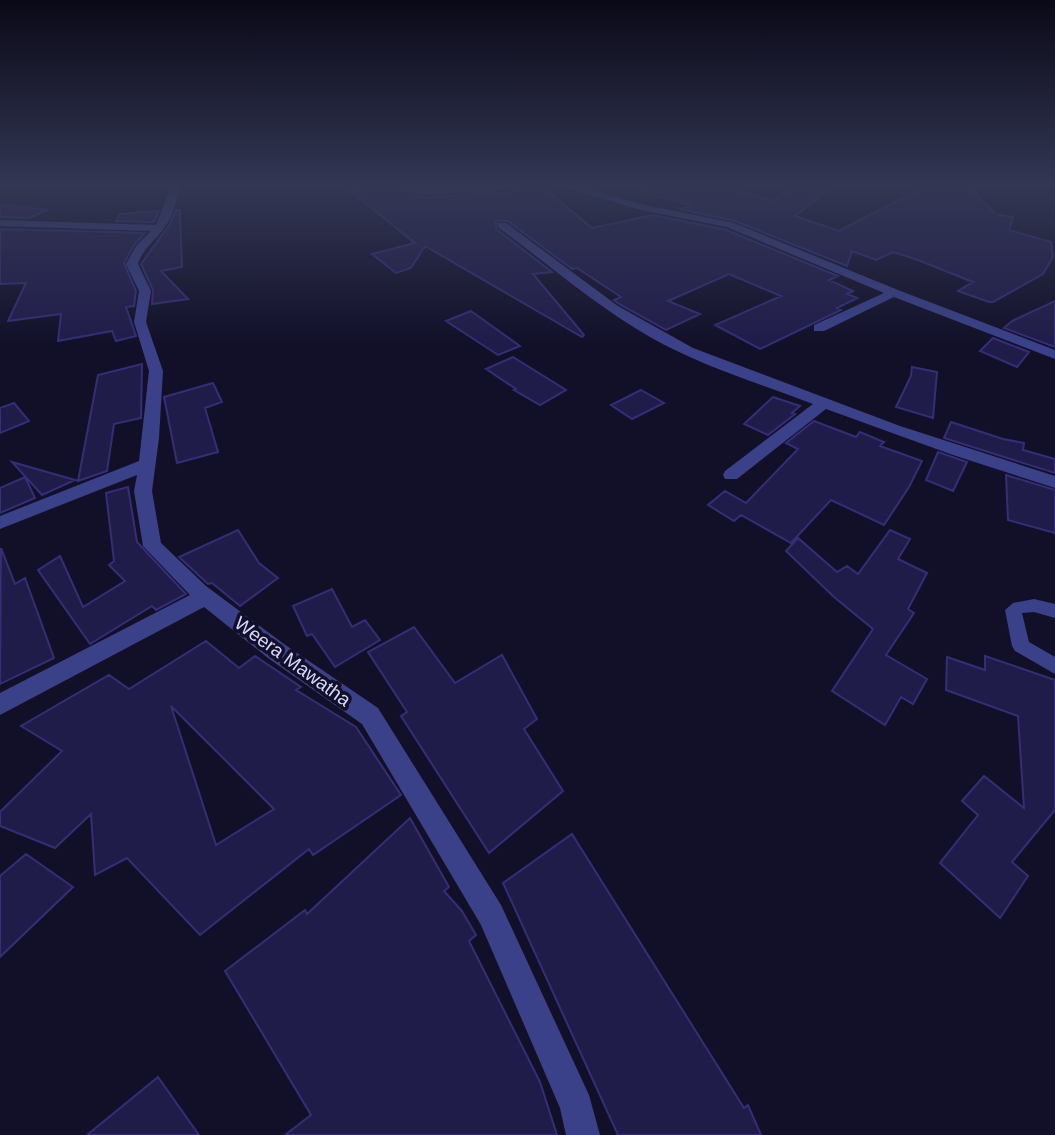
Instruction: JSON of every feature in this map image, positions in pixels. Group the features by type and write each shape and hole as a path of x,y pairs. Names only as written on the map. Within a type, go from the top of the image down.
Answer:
{"street":[{"name":"Weera Mawatha","path":"147,238 139,245 132,264 145,291 140,322 156,371 143,491 152,546 205,597 276,651 370,716 491,915 577,1107 583,1135"},
{"path":"519,238 602,300 654,333 724,365 992,464 1055,482"},
{"path":"761,238 1055,355"},
{"path":"819,328 894,293"},
{"path":"731,475 824,403"},
{"path":"0,523 148,464"},
{"path":"0,705 205,597"}],"lane":[{"path":"1055,611 1033,604 1022,604 1013,610 1021,646 1055,667"}],"building":[{"path":"0,238 140,238 124,263 136,291 134,306 126,307 136,336 116,341 112,331 58,341 61,314 8,321 26,283 0,284"},
{"path":"160,238 181,238 182,267 161,271 188,299 152,304 153,290 141,264"},
{"path":"409,238 508,238 552,272 533,274 584,335 582,337 425,246 411,268 396,273 372,254 415,243"},
{"path":"531,238 745,238 838,276 829,280 853,291 847,294 857,298 837,308 841,310 760,349 715,325 781,296 729,274 668,301 700,314 666,330 619,304 614,300 621,297 577,268 572,269"},
{"path":"777,238 1037,238 1051,242 1053,257 1043,274 993,302 958,291 973,282 893,252 876,260 852,251 847,266"},
{"path":"1055,301 1055,347 1004,328 1012,321"},
{"path":"471,311 520,346 498,355 446,321"},
{"path":"993,338 1029,352 1017,367 980,351"},
{"path":"513,357 566,390 540,405 486,369"},
{"path":"142,364 141,418 114,424 107,471 78,481 98,375"},
{"path":"912,367 937,372 933,418 896,407 911,376"},
{"path":"213,383 222,402 205,408 218,452 177,463 164,397"},
{"path":"641,390 664,403 632,419 611,405"},
{"path":"773,397 800,406 792,413 795,414 768,435 744,424"},
{"path":"14,403 29,421 0,433 0,408"},
{"path":"814,421 856,437 860,432 884,442 880,446 922,461 884,525 831,500 791,543 741,515 734,521 708,505 725,491 746,503 798,449 786,443"},
{"path":"951,422 1024,443 1023,450 1055,459 1055,473 944,438"},
{"path":"938,452 967,462 953,491 926,480"},
{"path":"12,462 75,480 42,495"},
{"path":"1006,475 1055,490 1055,533 1008,520"},
{"path":"25,477 35,498 0,513 0,488"},
{"path":"128,487 137,542 186,594 156,610 152,606 90,644 38,570 60,556 83,607 125,581 109,565 114,561 106,493"},
{"path":"238,530 259,563 278,578 240,606 212,583 208,584 179,557"},
{"path":"890,530 910,539 898,559 927,573 908,609 914,613 886,655 927,679 913,704 901,697 885,725 832,691 873,629 834,597 786,551 798,538 837,572 847,566 858,574"},
{"path":"1,548 15,584 25,578 54,658 0,684"},
{"path":"332,589 352,627 365,620 380,640 335,667 312,634 307,636 293,606"},
{"path":"414,627 455,683 502,655 537,719 524,729 563,791 489,853 401,716 407,712 368,652"},
{"path":"206,641 239,668 255,656 301,687 296,690 356,727 401,795 313,855 309,849 200,935 127,858 95,875 91,814 55,848 0,826 0,812 62,751 21,726 109,675 129,689","holes":["171,706 274,809 216,845"]},
{"path":"985,656 1055,680 1055,810 1012,862 1028,876 1000,918 940,863 978,815 962,801 984,776 1024,808 1018,716 946,690 947,657 985,670"},
{"path":"410,818 449,887 444,891 462,911 476,935 469,941 540,1082 557,1135 285,1135 311,1115 225,971 305,910 307,914"},
{"path":"572,834 744,1108 748,1105 761,1135 618,1135 503,883"},
{"path":"26,854 73,887 0,957 0,876"},
{"path":"158,1077 199,1135 87,1135"}]}
